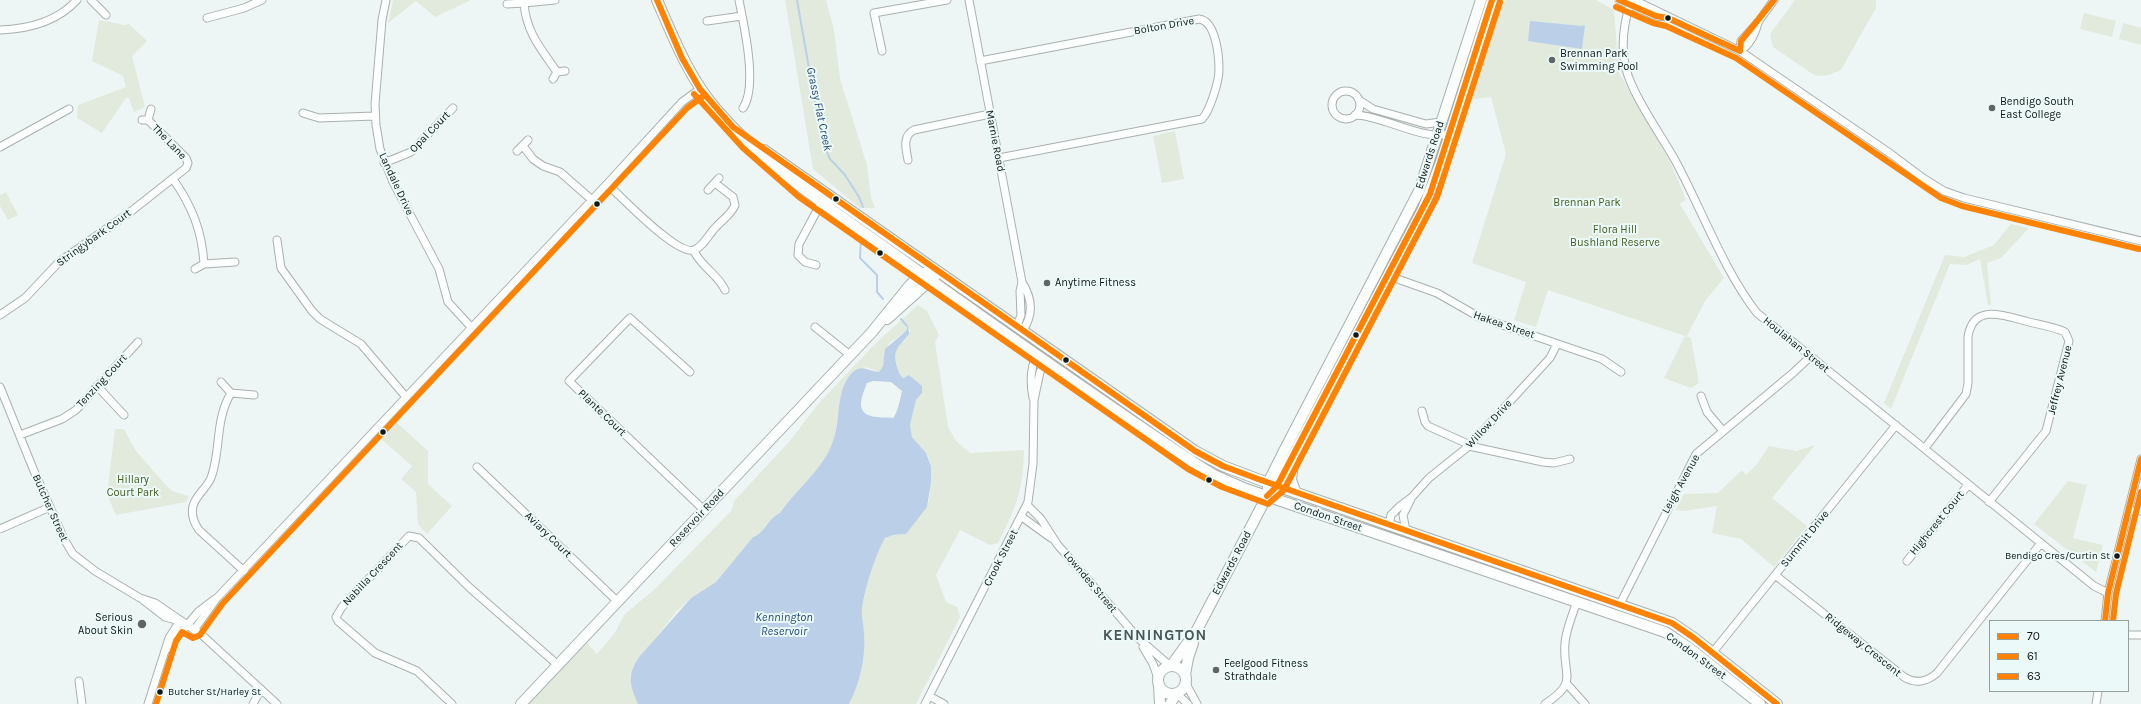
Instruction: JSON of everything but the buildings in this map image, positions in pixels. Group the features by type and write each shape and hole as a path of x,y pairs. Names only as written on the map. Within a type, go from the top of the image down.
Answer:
{"main road":[{"name":"Condon Street","path":"657,0 682,58 700,89 733,126 770,163 821,203 1198,466 1225,480 1267,496 1665,632 1688,647 1760,704"},
{"name":"Edwards Road","path":"1170,666 1197,630 1273,485 1414,204 1426,173 1481,0"},
{"name":"Edwards Road","path":"1273,485 1294,455 1389,276 1430,194 1492,0"},
{"name":"Condon Street","path":"733,126 1199,453 1227,467 1273,485 1672,623 1713,652 1777,704"},
{"name":"Reservoir Road","path":"521,704 705,511 872,332 927,277 939,272"},
{"name":"Marnie Road","path":"1016,339 1020,328"},
{"path":"1294,455 1290,477 1296,493"},
{"path":"1388,525 1392,532 1404,537 1417,546"},
{"path":"1577,601 1581,591"},
{"name":"Edwards Road","path":"1186,679 1188,658 1197,630"},
{"path":"1160,704 1158,682 1161,671 1170,666 1180,668 1186,679 1170,704"},
{"path":"1158,682 1166,692 1176,694"}],"street":[{"path":"0,30 24,28 43,23 60,14 77,0"},
{"path":"91,0 106,15"},
{"path":"207,18 244,8 262,0"},
{"name":"Landale Drive","path":"386,0 382,20 375,116 377,137 384,163 439,269 448,302 471,328"},
{"path":"507,4 555,0"},
{"path":"739,0 750,84 747,100 743,108"},
{"path":"882,51 874,13 947,0"},
{"name":"Marnie Road","path":"969,0 1022,282 1027,290 1031,308 1029,321 1020,328"},
{"path":"1618,0 1631,2 1656,16 1668,18 1740,51 1944,191 1964,198 2141,241"},
{"path":"1740,51 1741,41 1759,21 1774,0"},
{"name":"Houlahan Street","path":"1631,2 1624,28 1624,54 1626,68 1632,85 1675,161 1749,303 1765,320 1925,448 1968,485 2094,586 2108,593"},
{"path":"524,3 525,20 529,30 558,74"},
{"path":"706,21 742,16"},
{"name":"Bolton Drive","path":"980,61 1199,19 1206,21 1211,26 1216,44 1219,73 1209,107 1202,119 999,158"},
{"path":"740,62 748,60"},
{"path":"194,630 217,598 607,184 682,102 700,89"},
{"path":"1441,122 1426,124 1373,109 1358,100 1352,93 1344,91 1337,94 1333,100 1332,108 1336,115 1344,118 1355,115 1368,116 1437,136 1450,133"},
{"path":"1355,115 1359,106 1358,100"},
{"name":"The Lane","path":"151,108 145,120 184,155 188,163"},
{"name":"Opal Court","path":"384,163 411,152 453,108"},
{"path":"0,147 69,109"},
{"path":"303,113 319,118 375,116"},
{"path":"908,160 906,139 914,130 990,114"},
{"path":"528,140 520,148 543,166 560,172 592,200"},
{"name":"Stringybark Court","path":"0,314 25,298 59,262 99,235 173,179 186,168 188,163"},
{"path":"173,179 185,196 195,217 202,242 204,264"},
{"path":"607,184 658,231 684,250 694,251 700,247 715,228 732,212 735,205 732,197 717,180 708,190"},
{"path":"816,265 805,262 798,255 799,244 821,203"},
{"path":"277,240 281,268 312,311 320,319 361,344 406,397"},
{"path":"694,251 702,266 722,283 725,290"},
{"path":"195,269 204,264 235,262"},
{"name":"Hakea Street","path":"1389,276 1437,293 1478,317 1602,359 1621,372"},
{"name":"Jeffrey Avenue","path":"1925,448 1966,394 1968,383 1968,337 1969,330 1976,319 1993,313 2065,332 2069,337 2068,346 2046,431 1990,502"},
{"name":"Plante Court","path":"690,372 630,318 569,381 705,511"},
{"path":"816,327 850,355"},
{"name":"Tenzing Court","path":"20,435 62,419 76,410 138,342"},
{"name":"Willow Drive","path":"1388,525 1391,515 1412,497 1429,478 1470,445 1550,358 1557,344"},
{"name":"Crook Street","path":"1034,400 1031,386 1031,372 1037,354"},
{"name":"Leigh Avenue","path":"1620,604 1693,458 1810,357"},
{"name":"Crook Street","path":"925,704 1027,505 1033,474 1034,400 1040,372 1047,361"},
{"path":"221,382 231,393 254,396"},
{"name":"Butcher Street","path":"0,386 50,507 67,545 76,557 90,568 140,598 151,608 165,617 180,621 202,635 277,704"},
{"path":"97,386 124,415"},
{"path":"231,393 222,410 212,476 195,500 192,512 199,530 244,571"},
{"path":"1701,396 1707,412 1723,431"},
{"path":"1422,411 1424,422 1428,426 1470,445 1543,462 1554,463 1570,459"},
{"name":"Summit Drive","path":"1713,652 1896,425"},
{"path":"2105,620 2108,593 2141,459"},
{"name":"Aviary Court","path":"477,467 618,602"},
{"name":"Highcrest Court","path":"1907,561 1968,485"},
{"name":"Willow Drive","path":"1406,531 1403,515 1412,497"},
{"name":"Lowndes Street","path":"1027,505 1041,519 1057,544 1138,638 1170,666"},
{"path":"0,528 50,507"},
{"path":"2128,511 2141,511"},
{"name":"Lowndes Street","path":"1022,517 1057,544"},
{"name":"Nabilla Crescent","path":"452,704 417,672 375,653 338,621 336,617 342,607 409,536 419,538 470,588 558,665"},
{"name":"Ridgeway Crescent","path":"1775,575 1904,677 1912,681 1922,681 1932,678 2041,543"},
{"path":"166,649 204,606 217,598"},
{"path":"1545,704 1561,693 1567,684 1565,644 1577,601"},
{"path":"148,704 170,638 180,621"},
{"path":"2129,635 2141,635"},
{"name":"Lowndes Street","path":"1138,638 1153,664 1158,682"},
{"path":"1186,679 1197,704"},
{"path":"79,681 82,704"},
{"path":"1567,684 1584,704"},
{"path":"253,704 261,689"},
{"path":"2096,704 2098,692"},
{"path":"1176,694 1188,704"},
{"path":"929,696 944,704"}],"green space":[{"path":"393,0 471,0 435,17 416,1 388,23"},
{"path":"785,0 826,0 834,30 840,79 867,165 871,197 875,208 860,208 813,169"},
{"name":"Brennan Park","path":"1506,0 1596,0 1614,10 1619,73 1669,159 1686,200 1680,204 1724,278 1705,301 1687,336 1548,290 1536,327 1514,320 1526,282 1472,263 1506,154 1491,97 1469,100 1496,12"},
{"path":"1795,0 1876,0 1876,8 1841,70 1829,75 1818,76 1811,73 1773,47 1770,34"},
{"path":"2084,13 2116,21 2112,37 2080,29"},
{"path":"99,20 125,25 129,24 147,41 132,56 145,107 134,112 129,98 126,98 102,133 77,118 78,105 126,87 123,76 92,61"},
{"path":"2123,23 2141,28 2141,45 2119,39"},
{"path":"1175,131 1184,179 1162,183 1153,136"},
{"path":"6,192 18,215 8,220 0,206 0,195"},
{"path":"2011,224 2029,228 2001,258 1987,263 1991,305 1988,305 1980,259 1966,265 1950,264 1891,409 1884,403 1945,255 1964,257 1994,245"},
{"path":"918,305 927,311 939,335 935,342 948,427 956,441 970,453 1024,450 1022,477 1017,499 1010,519 998,543 990,545 960,530 936,575 946,602 957,607 960,617 916,704 849,704 859,679 863,660 864,630 862,608 874,563 885,538 893,535 902,535 927,507 930,495 931,466 928,456 912,437 910,425 916,400 922,393 922,388 909,375 903,378 902,377 899,373 895,359 897,349 908,336 910,330 907,326 906,331 889,343 883,367 879,372 866,367 850,377 844,384 833,441 829,451 816,470 780,513 772,518 761,532 753,537 716,582 691,598 677,611 634,665 630,676 638,704 528,704 587,643 597,654 614,634 625,614 656,588 731,511 734,501 789,442 819,403 876,343"},
{"path":"1685,336 1691,338 1699,383 1691,388 1664,378"},
{"path":"395,421 428,451 428,484 452,506 427,534 418,524 416,492 401,479 412,466 380,438"},
{"name":"Hillary Court Park","path":"115,429 124,429 136,451 165,484 172,491 189,496 186,502 116,515 107,495"},
{"path":"1815,445 1772,498 1807,526 1774,567 1741,539 1712,533 1717,506 1684,511 1675,510 1684,494 1718,493 1742,470 1746,475 1757,464 1769,446 1796,451"},
{"path":"2068,481 2087,485 2073,538 2103,545 2096,572 2034,524"}],"water":[{"path":"1530,21 1582,26 1585,25 1582,49 1528,41"},
{"name":"Kennington Reservoir","path":"908,325 909,334 897,349 895,356 899,373 903,378 909,375 922,386 922,393 916,400 910,425 912,437 926,453 931,466 931,483 927,507 906,534 893,535 885,538 874,563 865,591 862,608 864,630 863,660 859,679 849,704 638,704 631,684 631,674 640,656 691,598 716,582 753,537 761,532 772,518 780,513 816,470 829,451 833,441 837,424 840,398 846,381 851,374 861,368 879,372 883,366 885,349 906,331","holes":["873,381 891,382 902,391 893,418 870,416 865,413 862,409 861,400 867,383"]}],"waterway":[{"name":"Grassy Flat Creek","path":"797,0 819,125 825,148 830,159 845,175 859,197 863,207"},
{"name":"Grassy Flat Creek","path":"861,239 860,258 877,275 877,292 883,299"},
{"name":"Grassy Flat Creek","path":"901,319 907,326"}],"transit line":[{"name":"70","path":"657,0 682,58 700,89 733,127 1195,451 1223,466 1258,479 1672,623 1694,638 1777,704"},
{"name":"70","path":"1267,496 1277,486 1430,194 1492,0"},
{"name":"70","path":"1619,0 1656,16 1668,18 1740,51"},
{"name":"70","path":"1740,51 1741,41 1774,0"},
{"name":"61","path":"694,94 743,148 799,197 1188,469 1222,487 1268,504 1284,490 1437,197 1500,2"},
{"name":"61","path":"1616,7 1653,23 1666,26 1736,58 1941,198 1962,206 2139,249"},
{"name":"61","path":"156,704 176,641 182,632 193,638 200,635 223,603 687,108 705,95"},
{"name":"70","path":"2105,620 2108,593 2141,459"},
{"name":"63","path":"2113,620 2116,594 2141,492"}],"place":[{"name":"Brennan Park Swimming Pool","path":"1552,60"},
{"name":"Bendigo South East College","path":"1992,108"},
{"name":"Anytime Fitness","path":"1047,283"},
{"name":"Bendigo Cres/Curtin St","path":"2117,556"},
{"name":"Serious About Skin","path":"142,624"},
{"name":"Feelgood Fitness Strathdale","path":"1216,670"},
{"name":"Butcher St/Harley St","path":"160,692"}],"district":[{"name":"KENNINGTON","path":"1155,636"}],"park label":[{"name":"Flora Hill Bushland Reserve","path":"1615,236"}]}
